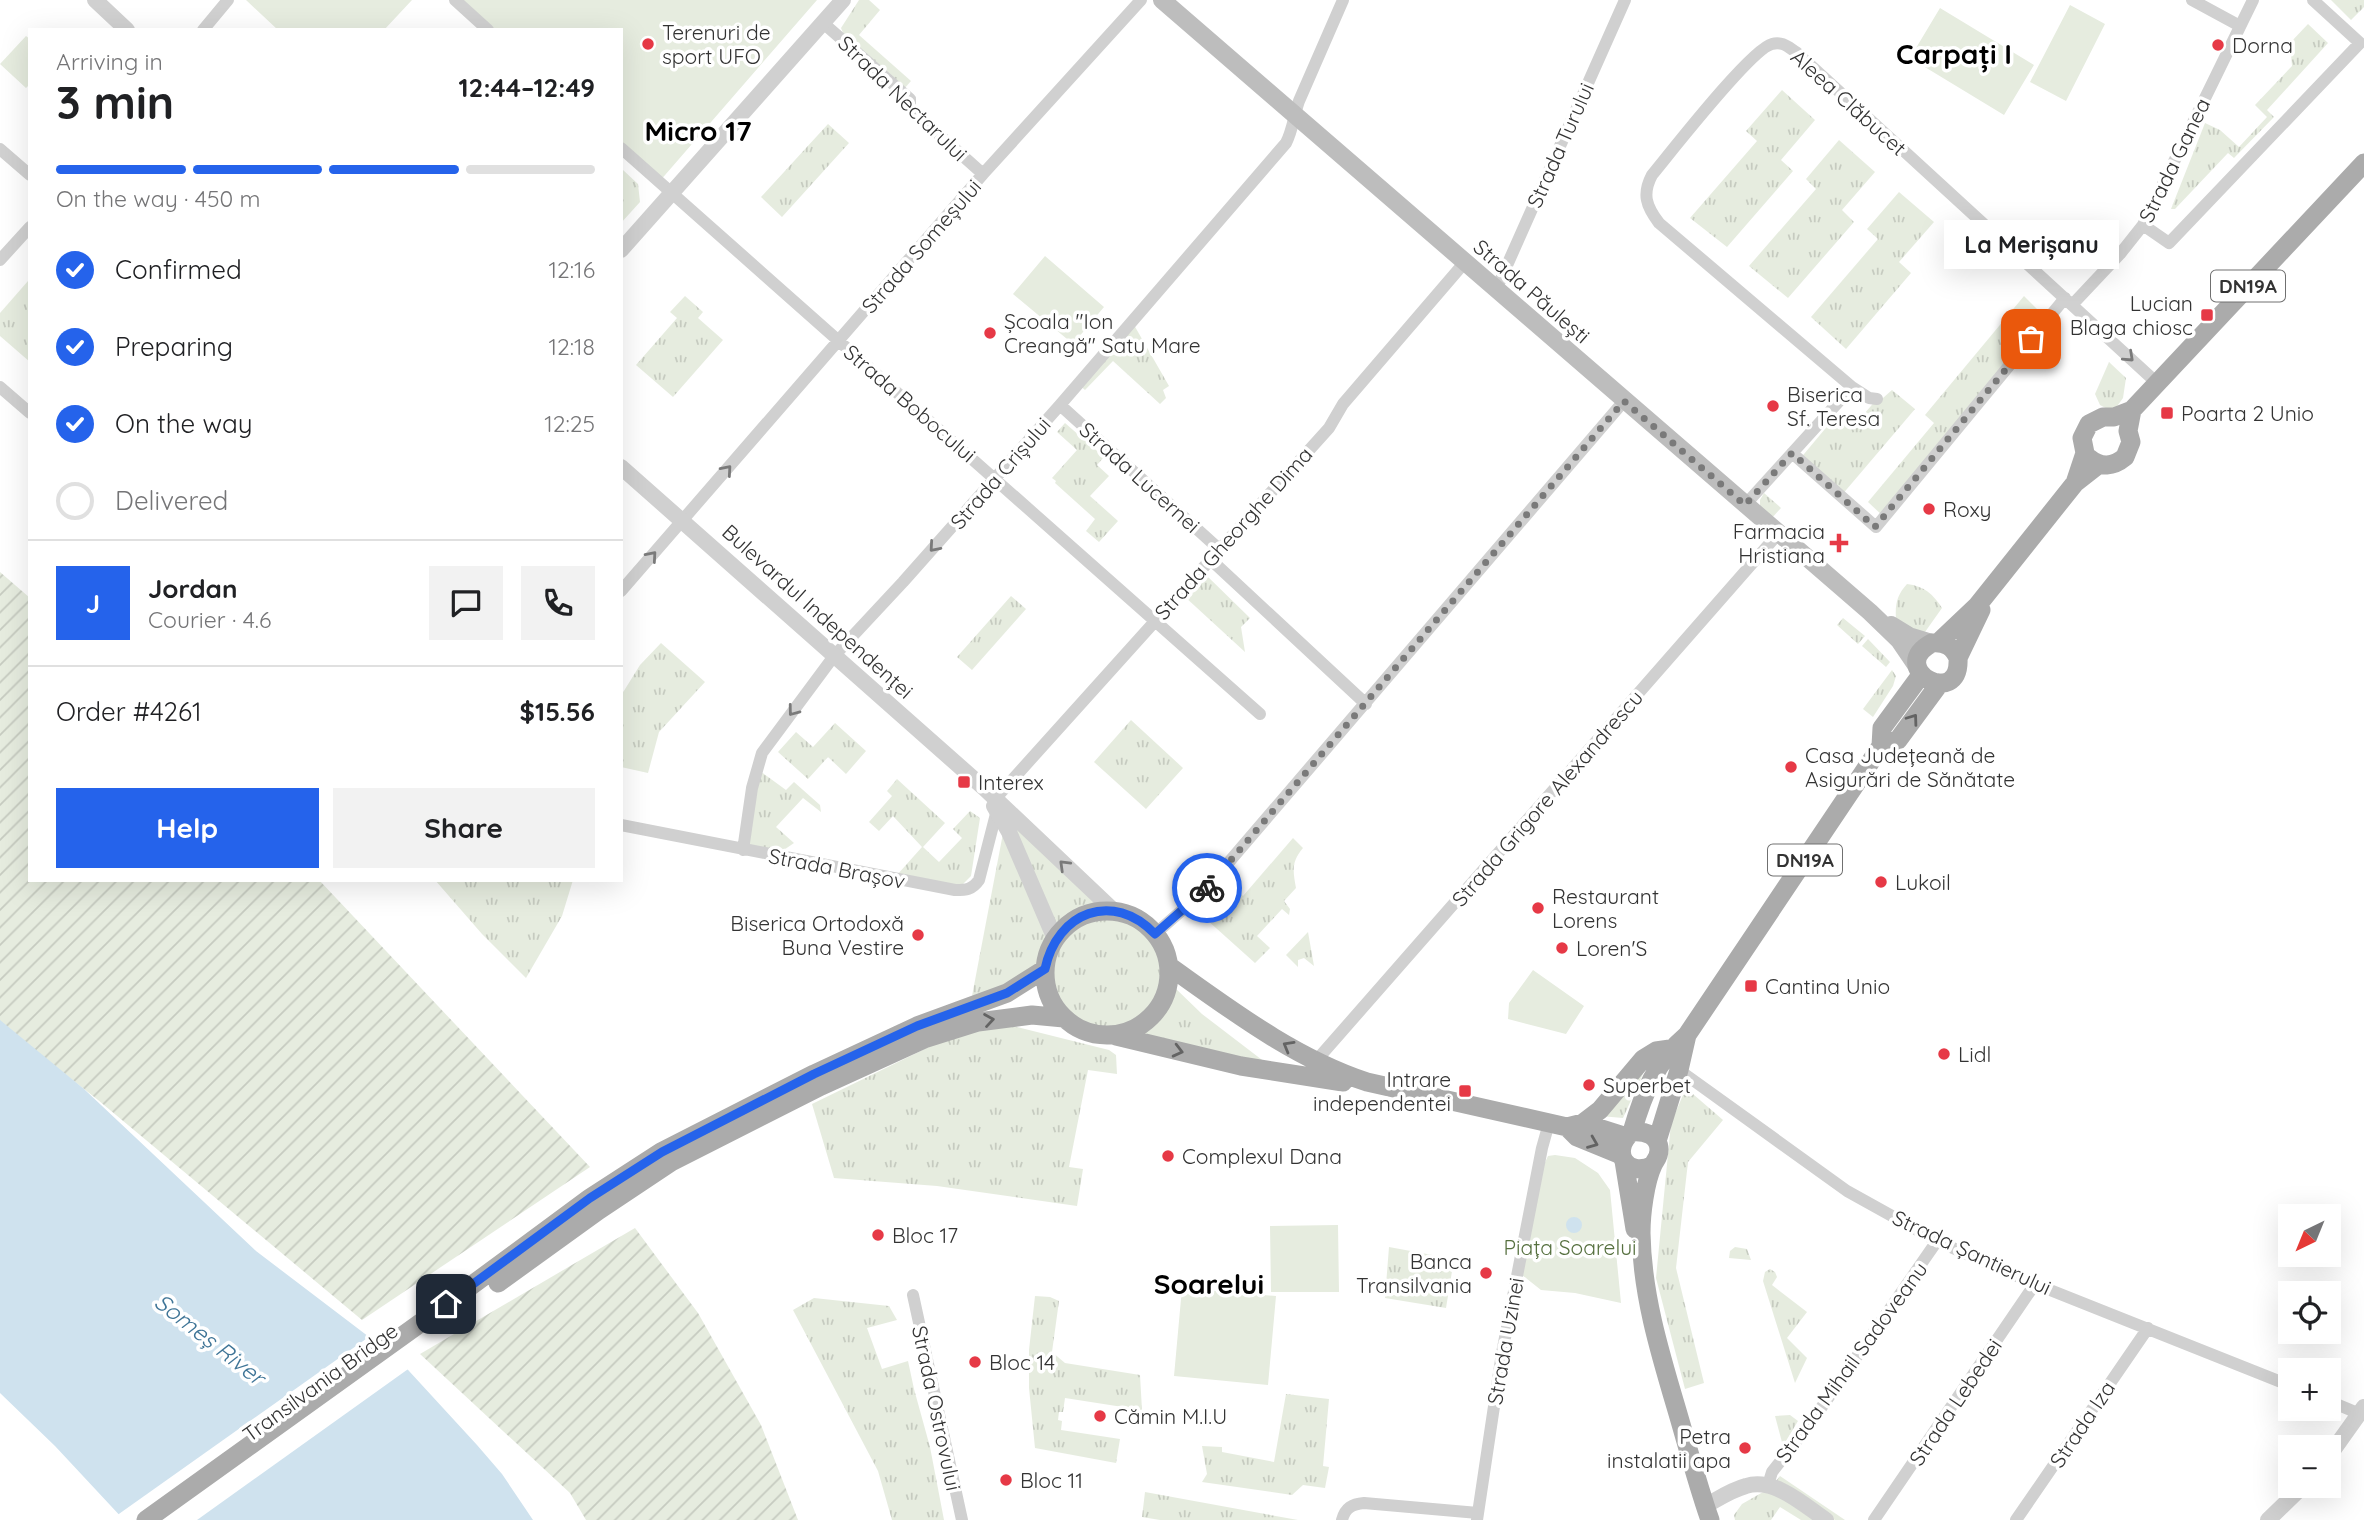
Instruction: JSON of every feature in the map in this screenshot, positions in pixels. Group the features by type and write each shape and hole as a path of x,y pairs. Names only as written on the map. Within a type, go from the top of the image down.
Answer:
{"main road":[{"name":"Strada Păulești","path":"1162,0 1873,614 1899,640 1920,672"},
{"name":"DN19A","path":"2125,419 2364,163"},
{"name":"DN19A","path":"2103,417 2125,419 2131,442 2125,457 2110,465 2091,459 2082,438 2089,424 2103,417"},
{"name":"DN19A","path":"1936,642 1971,613 1993,588 2091,459"},
{"name":"DN19A","path":"1958,657 1993,588"},
{"name":"Strada Păulești","path":"1873,614 1901,632 1936,642"},
{"path":"1936,642 1952,648 1958,657 1955,674 1951,679 1940,683 1932,683 1920,672 1917,660 1920,652 1936,642"},
{"name":"DN19A","path":"1626,1146 1646,1091 1670,1049 1687,1035 1881,746 1882,728 1920,672"},
{"name":"DN19A","path":"1881,746 1898,740 1940,683"},
{"path":"1114,911 1094,913 1076,919 1055,939 1048,953 1045,969 1049,996 1064,1018 1086,1031 1241,1066 1420,1094"},
{"name":"Bulevardul Independenței","path":"1114,911 1132,916 1155,934"},
{"path":"1111,1035 1133,1029 1152,1016 1164,997 1169,976 1168,966 1166,954 1155,934"},
{"path":"1168,966 1240,1016 1315,1062 1367,1082 1566,1124 1626,1146"},
{"path":"818,1080 917,1026 1007,993 1045,969"},
{"path":"818,1080 978,1022 1032,1015 1064,1018"},
{"name":"DN19A","path":"1657,1141 1687,1035"},
{"path":"1566,1124 1600,1111 1643,1059 1656,1051 1670,1049"},
{"name":"Transilvania Bridge","path":"146,1520 590,1198 662,1152 818,1080"},
{"name":"Transilvania Bridge","path":"169,1520 599,1210 671,1163 818,1080"},
{"path":"1626,1146 1646,1132 1657,1141 1659,1153 1653,1165 1641,1222 1641,1258"},
{"path":"1626,1146 1630,1167 1638,1170 1653,1165"},
{"path":"1626,1146 1628,1199 1644,1285 1707,1513"}],"street":[{"path":"95,0 125,28"},
{"path":"205,28 228,0"},
{"path":"454,0 486,28"},
{"path":"623,248 843,0"},
{"name":"Strada Someșului","path":"623,589 983,174 1141,0"},
{"name":"Strada Crișului","path":"743,850 752,788 762,753 834,656 996,478 1286,143 1292,132 1294,113 1343,0"},
{"name":"Strada Turului","path":"1496,290 1625,0"},
{"path":"2192,0 2239,26"},
{"name":"Strada Ganea","path":"1792,453 1875,527 2069,302 2120,254 2143,225 2253,0"},
{"path":"2143,225 2169,243 2360,43 2314,0"},
{"name":"Strada Nectarului","path":"822,22 910,99 910,108 983,174"},
{"name":"Aleea Clăbucet","path":"1877,400 1852,387 1658,223 1648,210 1645,197 1652,175 1747,62 1769,44 1782,43 1796,52 2157,383"},
{"path":"0,149 28,173"},
{"name":"Strada Bobocului","path":"623,151 1260,714"},
{"path":"0,260 28,229"},
{"name":"Strada Gheorghe Dima","path":"992,799 1329,428 1343,404 1465,262"},
{"path":"0,387 28,411"},
{"path":"1745,505 1852,387"},
{"path":"1155,934 1205,890 1624,401"},
{"name":"Strada Lucernei","path":"1060,405 1366,704"},
{"name":"Bulevardul Independenței","path":"623,469 1114,911"},
{"name":"Strada Grigore Alexandrescu","path":"1315,1062 1778,534"},
{"name":"Bulevardul Independenței","path":"992,799 1010,832 1055,939"},
{"name":"Strada Brașov","path":"623,825 954,890 966,890 974,887 979,880 992,799"},
{"name":"Strada Șantierului","path":"1679,1070 1847,1191 1937,1241 2035,1284 2278,1381"},
{"name":"Strada Uzinei","path":"1477,1516 1502,1353 1539,1161 1566,1124"},
{"name":"Strada Mihail Sadoveanu","path":"1768,1485 1772,1472 1810,1424 1937,1241"},
{"name":"Strada Lebedei","path":"1874,1520 2035,1284"},
{"name":"Strada Ostrovului","path":"913,1295 962,1520"},
{"name":"Strada Iza","path":"2016,1520 2148,1328"},
{"path":"2341,1404 2362,1410 2341,1439"},
{"path":"1707,1513 1749,1485 1768,1485 1792,1496 1826,1520"},
{"path":"2268,1520 2291,1498"},
{"path":"1342,1520 1350,1506 1364,1503 1477,1516"}],"green space":[{"path":"246,0 412,0 386,28 276,28"},
{"path":"456,0 817,0 659,182 623,150 623,28 486,28"},
{"path":"859,0 869,0 880,10 859,35 911,81 904,89 844,35 841,28"},
{"path":"2331,0 2364,0 2364,7 2351,20"},
{"path":"2070,5 2105,24 2066,101 2030,82"},
{"path":"1940,8 2034,65 2004,115 1910,58"},
{"path":"2308,24 2328,43 2267,110 2274,117 2234,158 2228,153 2175,209 2171,209 2205,123 2220,130 2239,147 2267,117 2255,105 2292,66 2290,43"},
{"path":"26,36 28,38 26,88 0,64"},
{"path":"1782,90 1815,120 1781,160 1793,171 1727,247 1690,218 1757,141 1746,131"},
{"path":"828,124 849,143 782,217 761,197"},
{"path":"1839,140 1875,172 1842,210 1854,222 1788,298 1749,266 1816,189 1806,179"},
{"path":"623,170 638,184 640,202 623,221"},
{"path":"1899,192 1934,222 1899,262 1911,273 1846,349 1811,317 1878,239 1867,229"},
{"path":"1045,256 1104,307 1073,344 1013,294"},
{"path":"28,281 28,360 0,336 0,313"},
{"path":"685,296 703,312 698,318 723,340 673,397 636,365 677,318 670,312"},
{"path":"2024,296 2047,319 1884,517 1868,502 1934,423 1925,415"},
{"path":"1134,325 1169,386 1163,390 1166,398 1160,404 1113,361 1085,390 1078,384"},
{"path":"2109,362 2126,378 2123,398 2113,412 2100,405 2095,394"},
{"path":"1892,390 1915,409 1841,496 1799,460 1835,417 1851,429 1877,399 1883,398"},
{"path":"1065,423 1104,457 1097,465 1109,476 1090,496 1118,521 1099,542 1086,531 1095,519 1052,478 1077,450 1057,432"},
{"path":"1764,493 1781,508 1771,519 1760,507"},
{"path":"0,572 28,596 28,882 321,882 590,1167 362,1320 98,1100 0,1023"},
{"path":"1204,573 1250,618 1241,627 1245,652 1184,596"},
{"path":"1907,584 1928,592 1942,608 1925,632 1915,633 1896,619 1897,600"},
{"path":"1011,596 1026,609 972,670 957,657"},
{"path":"1843,618 1865,636 1858,644 1837,625"},
{"path":"1868,639 1890,662 1886,667 1862,646"},
{"path":"661,643 705,682 659,732 648,773 623,767 623,692 640,665"},
{"path":"1892,670 1896,676 1893,686 1873,717 1863,709"},
{"path":"1131,720 1183,768 1146,809 1094,762"},
{"path":"835,723 866,751 846,774 828,757 808,779 778,752 796,732 813,747"},
{"path":"757,769 786,790 794,782 820,805 821,812 803,798 776,827 794,843 775,856 743,850"},
{"path":"897,779 945,823 923,847 939,862 962,838 953,829 970,811 980,818 971,876 961,886 897,875 922,847 893,816 879,831 869,822 892,796 887,791"},
{"path":"998,806 1107,909 1084,911 1066,922 1056,934"},
{"path":"1004,828 1050,942 1040,965 1024,980 972,996"},
{"path":"1293,838 1303,848 1294,867 1296,888 1284,901 1290,909 1289,915 1282,909 1257,936 1270,948 1255,963 1197,911 1225,881 1243,896"},
{"path":"437,882 572,882 562,916 526,978 482,934"},
{"path":"1107,911 1131,916 1151,929 1164,949 1169,973 1164,997 1151,1017 1131,1030 1107,1035 1083,1030 1063,1017 1050,997 1045,973 1050,949 1063,929 1083,916"},
{"path":"1308,932 1314,966 1304,958 1298,960 1298,967 1286,955"},
{"path":"1533,970 1584,1006 1566,1034 1508,1019 1509,1003"},
{"path":"1172,985 1202,1014 1270,1066 1131,1034 1152,1021 1166,1001"},
{"path":"1013,1026 1109,1050 1116,1055 1117,1074 1088,1070 1069,1167 1083,1169 1077,1206 937,1186 834,1178 812,1104 935,1044 974,1031"},
{"path":"1646,1067 1623,1118 1600,1116"},
{"path":"1686,1088 1723,1120 1688,1162 1676,1268 1704,1383 1685,1389 1656,1278 1671,1123"},
{"name":"Piața Soarelui","path":"1548,1156 1575,1158 1598,1173 1610,1190 1621,1303 1575,1293 1541,1290 1522,1275 1533,1188"},
{"path":"1338,1225 1339,1292 1271,1292 1270,1226"},
{"path":"635,1228 698,1313 761,1425 798,1520 586,1520 570,1493 420,1354"},
{"path":"1389,1247 1454,1259 1446,1308 1385,1298"},
{"path":"1735,1247 1747,1249 1751,1260 1729,1258 1730,1251"},
{"path":"1770,1269 1777,1277 1772,1285 1807,1312 1787,1338 1807,1358 1795,1383 1763,1281 1765,1272"},
{"path":"1182,1288 1276,1296 1268,1385 1174,1376"},
{"path":"1035,1296 1059,1301 1052,1352 1065,1363 1140,1375 1142,1410 1065,1398 1063,1412 1059,1412 1061,1430 1120,1439 1116,1463 1035,1448 1029,1388 1029,1350"},
{"path":"814,1298 889,1306 897,1320 867,1328 882,1369 908,1361 930,1447 944,1520 892,1520 878,1471 793,1310"},
{"path":"1286,1394 1329,1399 1323,1466 1329,1467 1325,1488 1303,1485 1292,1495 1202,1482 1207,1474 1202,1446 1222,1447 1222,1452 1274,1462"},
{"path":"1790,1415 1798,1421 1783,1446 1775,1416"},
{"path":"1780,1476 1845,1520 1835,1520 1776,1481"},
{"path":"1145,1492 1298,1520 1160,1520 1142,1517"},
{"path":"1763,1492 1779,1496 1814,1520 1801,1520 1780,1507 1771,1520 1735,1520 1734,1515 1742,1504"}],"water":[{"name":"Someș River","path":"0,1020 84,1089 256,1251 398,1359 502,1474 533,1520 124,1520 55,1446 0,1393"},
{"path":"1574,1217 1582,1225 1574,1233 1566,1225"}],"pier":[{"path":"373,1334 411,1367 197,1520 119,1520 116,1516"}],"way so far":[{"path":"1207,888 1624,401 1745,505 1792,453 1875,527 2031,339"}],"place":[{"name":"Terenuri de sport UFO","path":"648,44"},
{"name":"Dorna","path":"2218,45"},
{"name":"Lucian Blaga chiosc","path":"2207,315"},
{"name":"Școala \"Ion Creangă\" Satu Mare","path":"990,333"},
{"name":"La Merișanu","path":"2031,339"},
{"name":"Biserica Sf. Teresa","path":"1773,406"},
{"name":"Poarta 2 Unio","path":"2167,413"},
{"name":"Roxy","path":"1929,509"},
{"name":"Farmacia Hristiana","path":"1839,543"},
{"name":"Casa Județeană de Asigurări de Sănătate","path":"1791,767"},
{"name":"Interex","path":"964,782"},
{"name":"Lukoil","path":"1881,882"},
{"name":"Restaurant Lorens","path":"1538,908"},
{"name":"Biserica Ortodoxă Buna Vestire","path":"918,935"},
{"name":"Loren'S","path":"1562,948"},
{"name":"Cantina Unio","path":"1751,986"},
{"name":"Lidl","path":"1944,1054"},
{"name":"Superbet","path":"1589,1085"},
{"name":"Intrare independentei","path":"1465,1091"},
{"name":"Complexul Dana","path":"1168,1156"},
{"name":"Bloc 17","path":"878,1235"},
{"name":"Banca Transilvania","path":"1486,1273"},
{"name":"Bloc 14","path":"975,1362"},
{"name":"Cămin M.I.U","path":"1100,1416"},
{"name":"Petra instalatii apa","path":"1745,1448"},
{"name":"Bloc 11","path":"1006,1480"}],"district":[{"name":"Carpați I","path":"1954,53"},
{"name":"Micro 17","path":"698,130"},
{"name":"Soarelui","path":"1209,1283"}],"route":[{"path":"446,1304 590,1198 662,1152 814,1074 917,1026 1007,993 1025,983 1045,969 1048,953 1055,939 1076,919 1094,913 1114,911 1132,916 1155,934 1207,888"}]}
